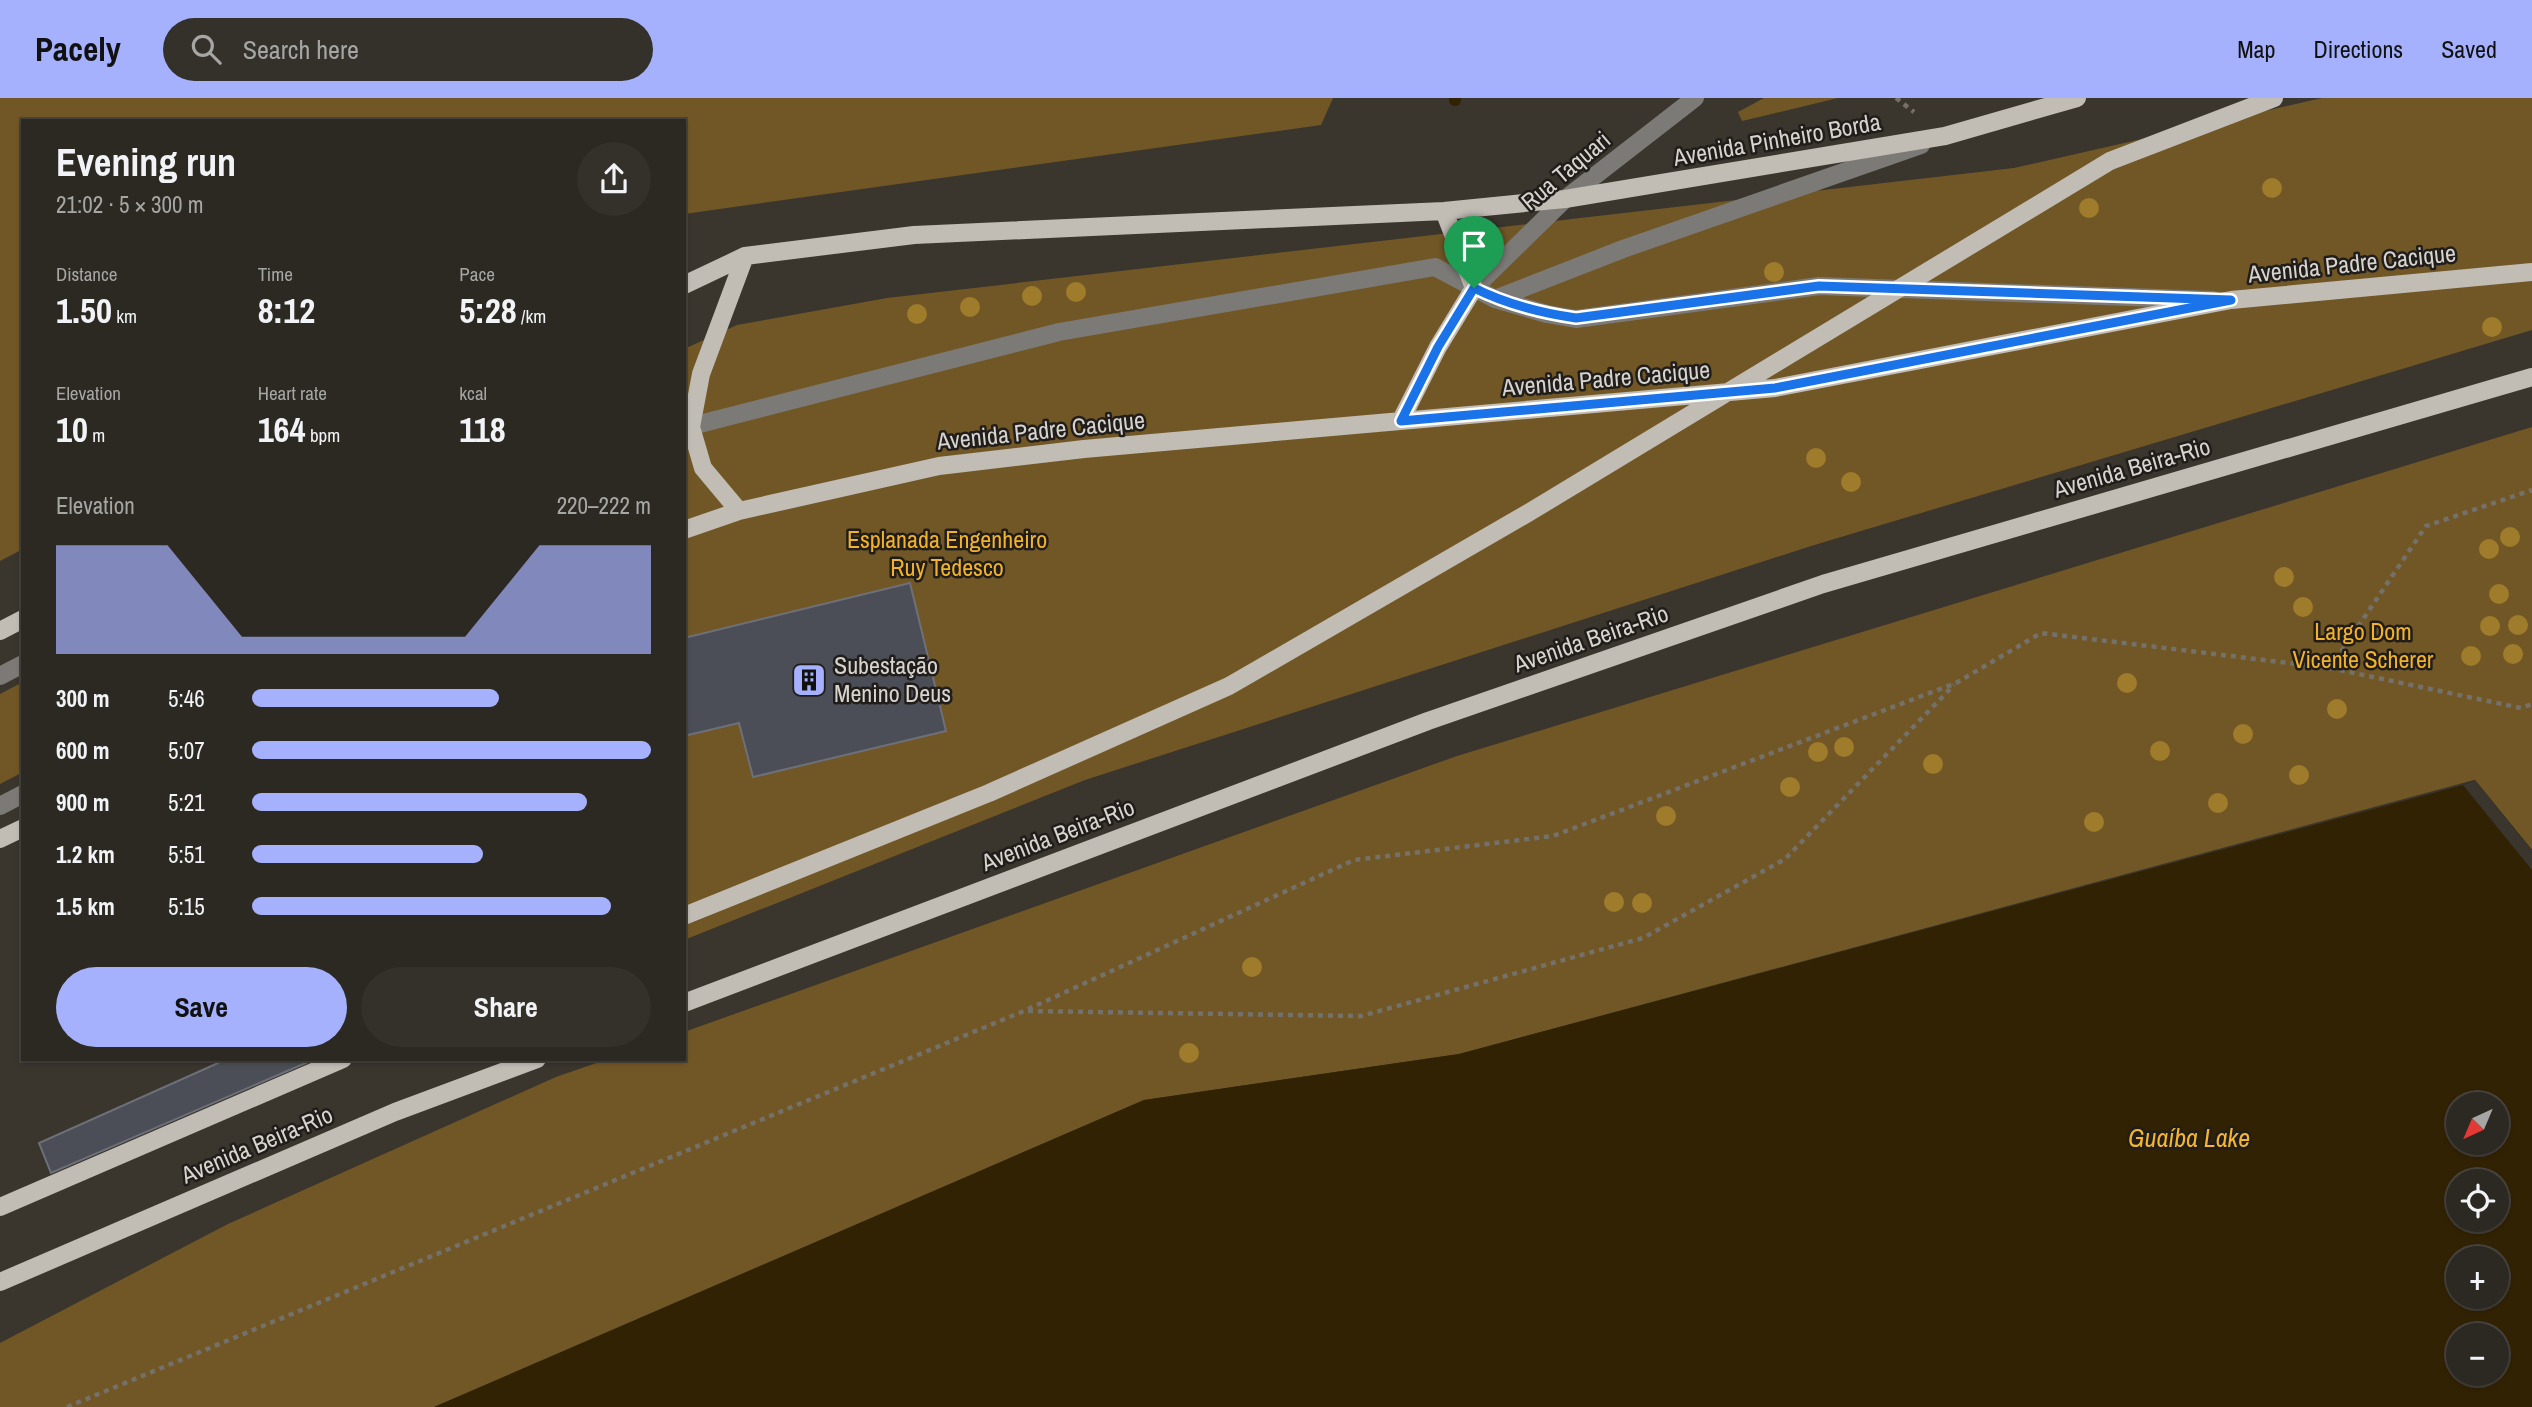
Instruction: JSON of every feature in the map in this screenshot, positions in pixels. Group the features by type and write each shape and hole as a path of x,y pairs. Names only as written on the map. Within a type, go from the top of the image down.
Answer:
{"main road":[{"name":"Avenida Pinheiro Borda","path":"1565,200 1945,136 2077,98"},
{"path":"686,915 989,793 1230,686 1528,513 2110,161 2274,98"},
{"path":"686,284 745,256 914,235 1444,211 1565,200"},
{"path":"1401,421 1438,347 1474,288 1444,211"},
{"path":"739,511 703,468 686,429 701,374 745,256"},
{"name":"Avenida Padre Cacique","path":"686,529 739,511 939,466 1775,388 2231,300 2532,272"},
{"name":"Avenida Beira-Rio","path":"686,1002 1428,721 1823,584 2532,377"},
{"path":"0,631 21,620"},
{"path":"0,839 21,829"},
{"name":"Avenida Beira-Rio","path":"0,1207 338,1061"},
{"name":"Avenida Beira-Rio","path":"0,1282 396,1112 532,1061"}],"street":[{"name":"Rua Taquari","path":"1474,288 1565,200 1695,98"},
{"path":"1495,299 1623,249 1945,136"},
{"path":"686,429 1072,330 1436,267 1452,273 1495,299 1547,314 1576,318 1819,286 2231,300"},
{"path":"0,676 21,665"},
{"path":"0,806 21,795"}],"path":[{"path":"2330,668 2426,526 2532,490"},
{"path":"67,1407 1024,1011 1354,860 1553,836 1956,683 2040,633 2330,668 2521,708 2532,704"},
{"path":"1024,1011 1361,1016 1643,937 1785,859 1956,683"}],"green space":[{"path":"0,98 1333,98 1321,125 686,214 686,119 21,119 21,550 0,561"},
{"path":"1764,98 1838,98 1742,121 1738,112"},
{"name":"Esplanada Engenheiro Ruy Tedesco","path":"2322,98 2532,98 2532,330 1811,546 1085,780 686,939 686,348 737,325 887,298 2014,168"},
{"name":"Largo Dom Vicente Scherer","path":"2532,427 2532,850 2474,780 1459,1054 1144,1100 434,1407 0,1407 0,1343 228,1224 556,1077 602,1061 686,1061 686,1031 1457,756"},
{"path":"21,683 21,773 0,784 0,694"}],"water":[{"name":"Guaíba Lake","path":"2475,780 2532,850 2532,1407 434,1407 1144,1100 1459,1054"}],"pier":[{"path":"2475,780 2532,850 2532,870 2463,785"}],"building":[{"name":"Subestação Menino Deus","path":"910,583 946,731 753,777 739,723 686,736 686,638"},
{"path":"223,1061 310,1061 51,1173 39,1143"}],"place":[{"name":"Subestação Menino Deus","path":"809,680"}],"route":[{"path":"1819,286 2231,300 1775,388 1401,421 1438,347 1474,288 1495,299 1547,314 1576,318 1819,286"}]}
